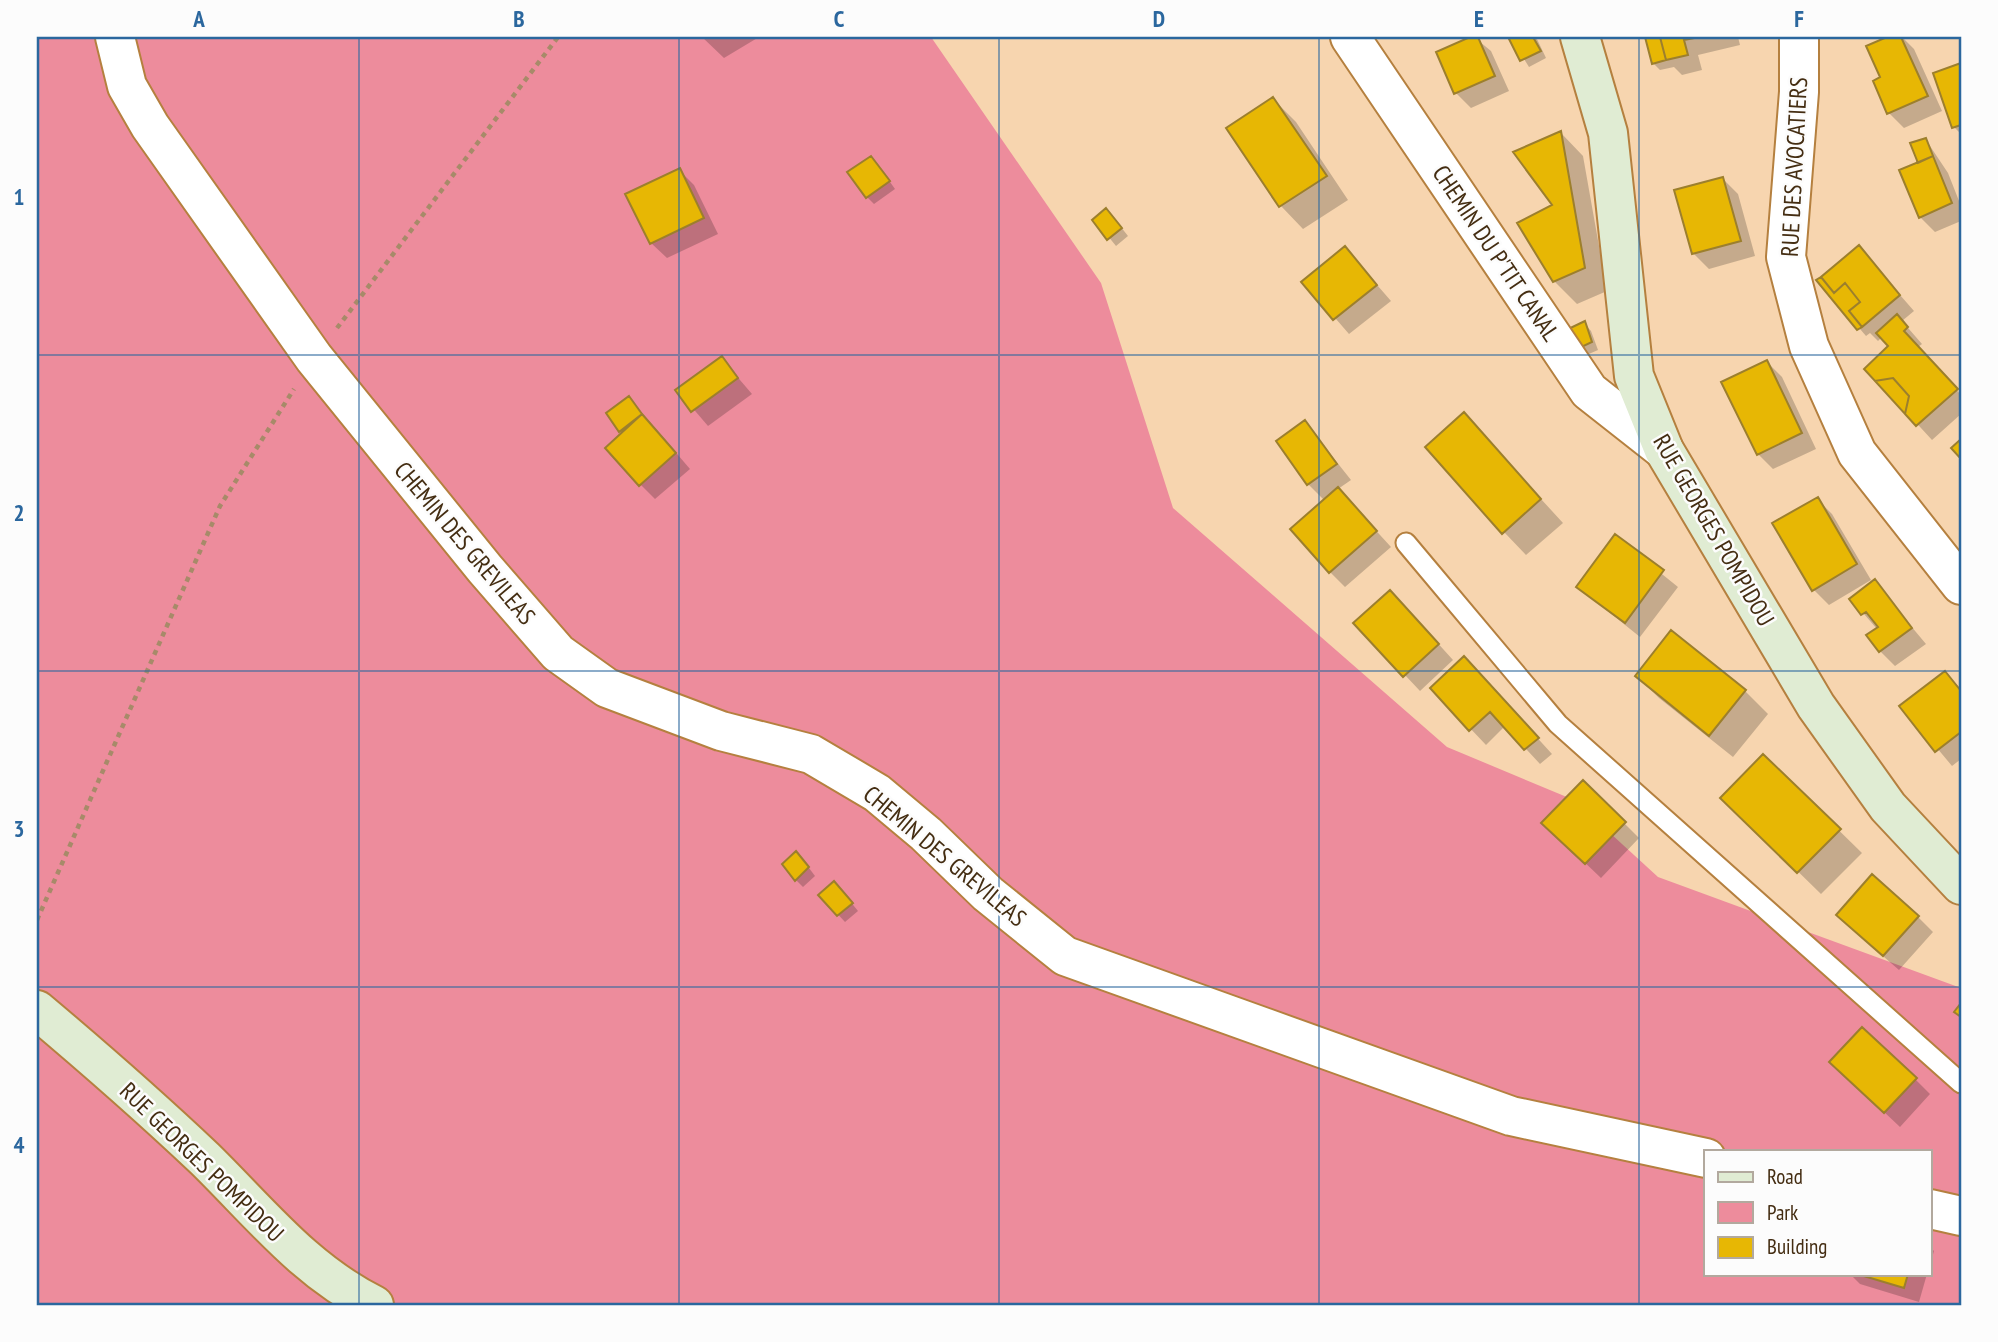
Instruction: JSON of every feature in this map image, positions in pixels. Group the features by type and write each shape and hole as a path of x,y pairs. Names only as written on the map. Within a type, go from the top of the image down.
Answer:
{"main road":[{"name":"RUE GEORGES POMPIDOU","path":"1580,37 1608,134 1634,376 1664,450 1816,706 1888,807 1961,885"},
{"name":"RUE GEORGES POMPIDOU","path":"37,1010 206,1160 284,1242 348,1292 374,1305"}],"street":[{"name":"CHEMIN DES GREVILEAS","path":"115,37 127,86 149,125 314,358 485,569 558,653 607,688 721,731 811,754 877,793 926,834 988,894 1065,956 1511,1116 1704,1158"},
{"name":"CHEMIN DU P'TIT CANAL","path":"1350,37 1589,391 1664,450"},
{"name":"RUE DES AVOCATIERS","path":"1799,37 1799,92 1786,257 1809,346 1857,453 1961,585"},
{"path":"1932,1209 1961,1216"}],"lane":[{"path":"1406,543 1558,724 1961,1083"}],"path":[{"path":"37,920 220,506 314,358 558,37"}],"green space":[{"path":"37,37 931,37 1101,283 1173,508 1447,747 1574,800 1658,877 1961,988 1961,1305 37,1305"}],"building":[{"path":"1470,37 1478,37 1495,76 1454,94 1436,52"},
{"path":"1508,37 1533,37 1541,51 1520,61"},
{"path":"1645,37 1660,37 1666,60 1652,64"},
{"path":"1660,37 1695,38 1684,40 1688,55 1666,60"},
{"path":"1887,37 1901,37 1928,96 1887,114 1873,81 1880,77 1866,46"},
{"path":"1961,63 1961,125 1952,128 1933,73"},
{"path":"1273,97 1327,176 1279,207 1226,128"},
{"path":"1561,131 1585,268 1553,282 1517,223 1552,205 1513,152"},
{"path":"1926,138 1933,156 1918,163 1910,143"},
{"path":"871,156 890,181 866,198 847,172"},
{"path":"1933,156 1952,203 1919,218 1899,170"},
{"path":"680,168 704,218 650,244 625,194"},
{"path":"1723,177 1741,241 1692,254 1674,190"},
{"path":"1106,208 1122,228 1107,240 1092,220"},
{"path":"1859,245 1900,295 1862,327 1849,311 1860,302 1845,283 1834,293 1821,277"},
{"path":"1345,246 1377,285 1333,320 1301,282"},
{"path":"1821,277 1834,293 1845,283 1860,302 1849,311 1862,327 1857,330 1816,280"},
{"path":"1897,314 1908,327 1904,331 1958,389 1916,426 1905,414 1909,396 1893,378 1875,381 1864,369 1888,346 1876,333"},
{"path":"1585,321 1592,342 1573,351 1564,331"},
{"path":"722,356 738,378 691,412 675,390"},
{"path":"1767,360 1802,433 1757,455 1721,382"},
{"path":"1893,378 1909,396 1905,414 1875,381"},
{"path":"629,396 642,414 619,432 606,413"},
{"path":"1464,412 1541,499 1502,534 1425,447"},
{"path":"642,414 676,453 639,486 605,448"},
{"path":"1305,420 1337,464 1307,485 1276,441"},
{"path":"1961,439 1961,459 1951,448"},
{"path":"1338,487 1377,531 1329,573 1290,529"},
{"path":"1818,497 1857,564 1812,591 1772,523"},
{"path":"1615,534 1664,570 1625,623 1576,587"},
{"path":"1875,579 1912,628 1879,652 1866,635 1878,627 1866,612 1861,615 1849,599"},
{"path":"1390,590 1439,644 1403,677 1353,623"},
{"path":"1671,630 1746,690 1709,736 1635,676"},
{"path":"1464,656 1539,738 1524,750 1490,712 1469,731 1430,688"},
{"path":"1945,671 1961,691 1961,732 1935,752 1899,706"},
{"path":"1763,754 1841,829 1797,873 1720,798"},
{"path":"1583,780 1626,822 1585,864 1541,823"},
{"path":"796,851 809,867 795,881 782,864"},
{"path":"1872,874 1919,916 1883,956 1836,915"},
{"path":"834,881 853,903 837,916 818,895"},
{"path":"1961,1003 1961,1017 1954,1012"},
{"path":"1862,1027 1917,1078 1884,1113 1829,1062"},
{"path":"1864,1276 1907,1276 1904,1288"}]}
